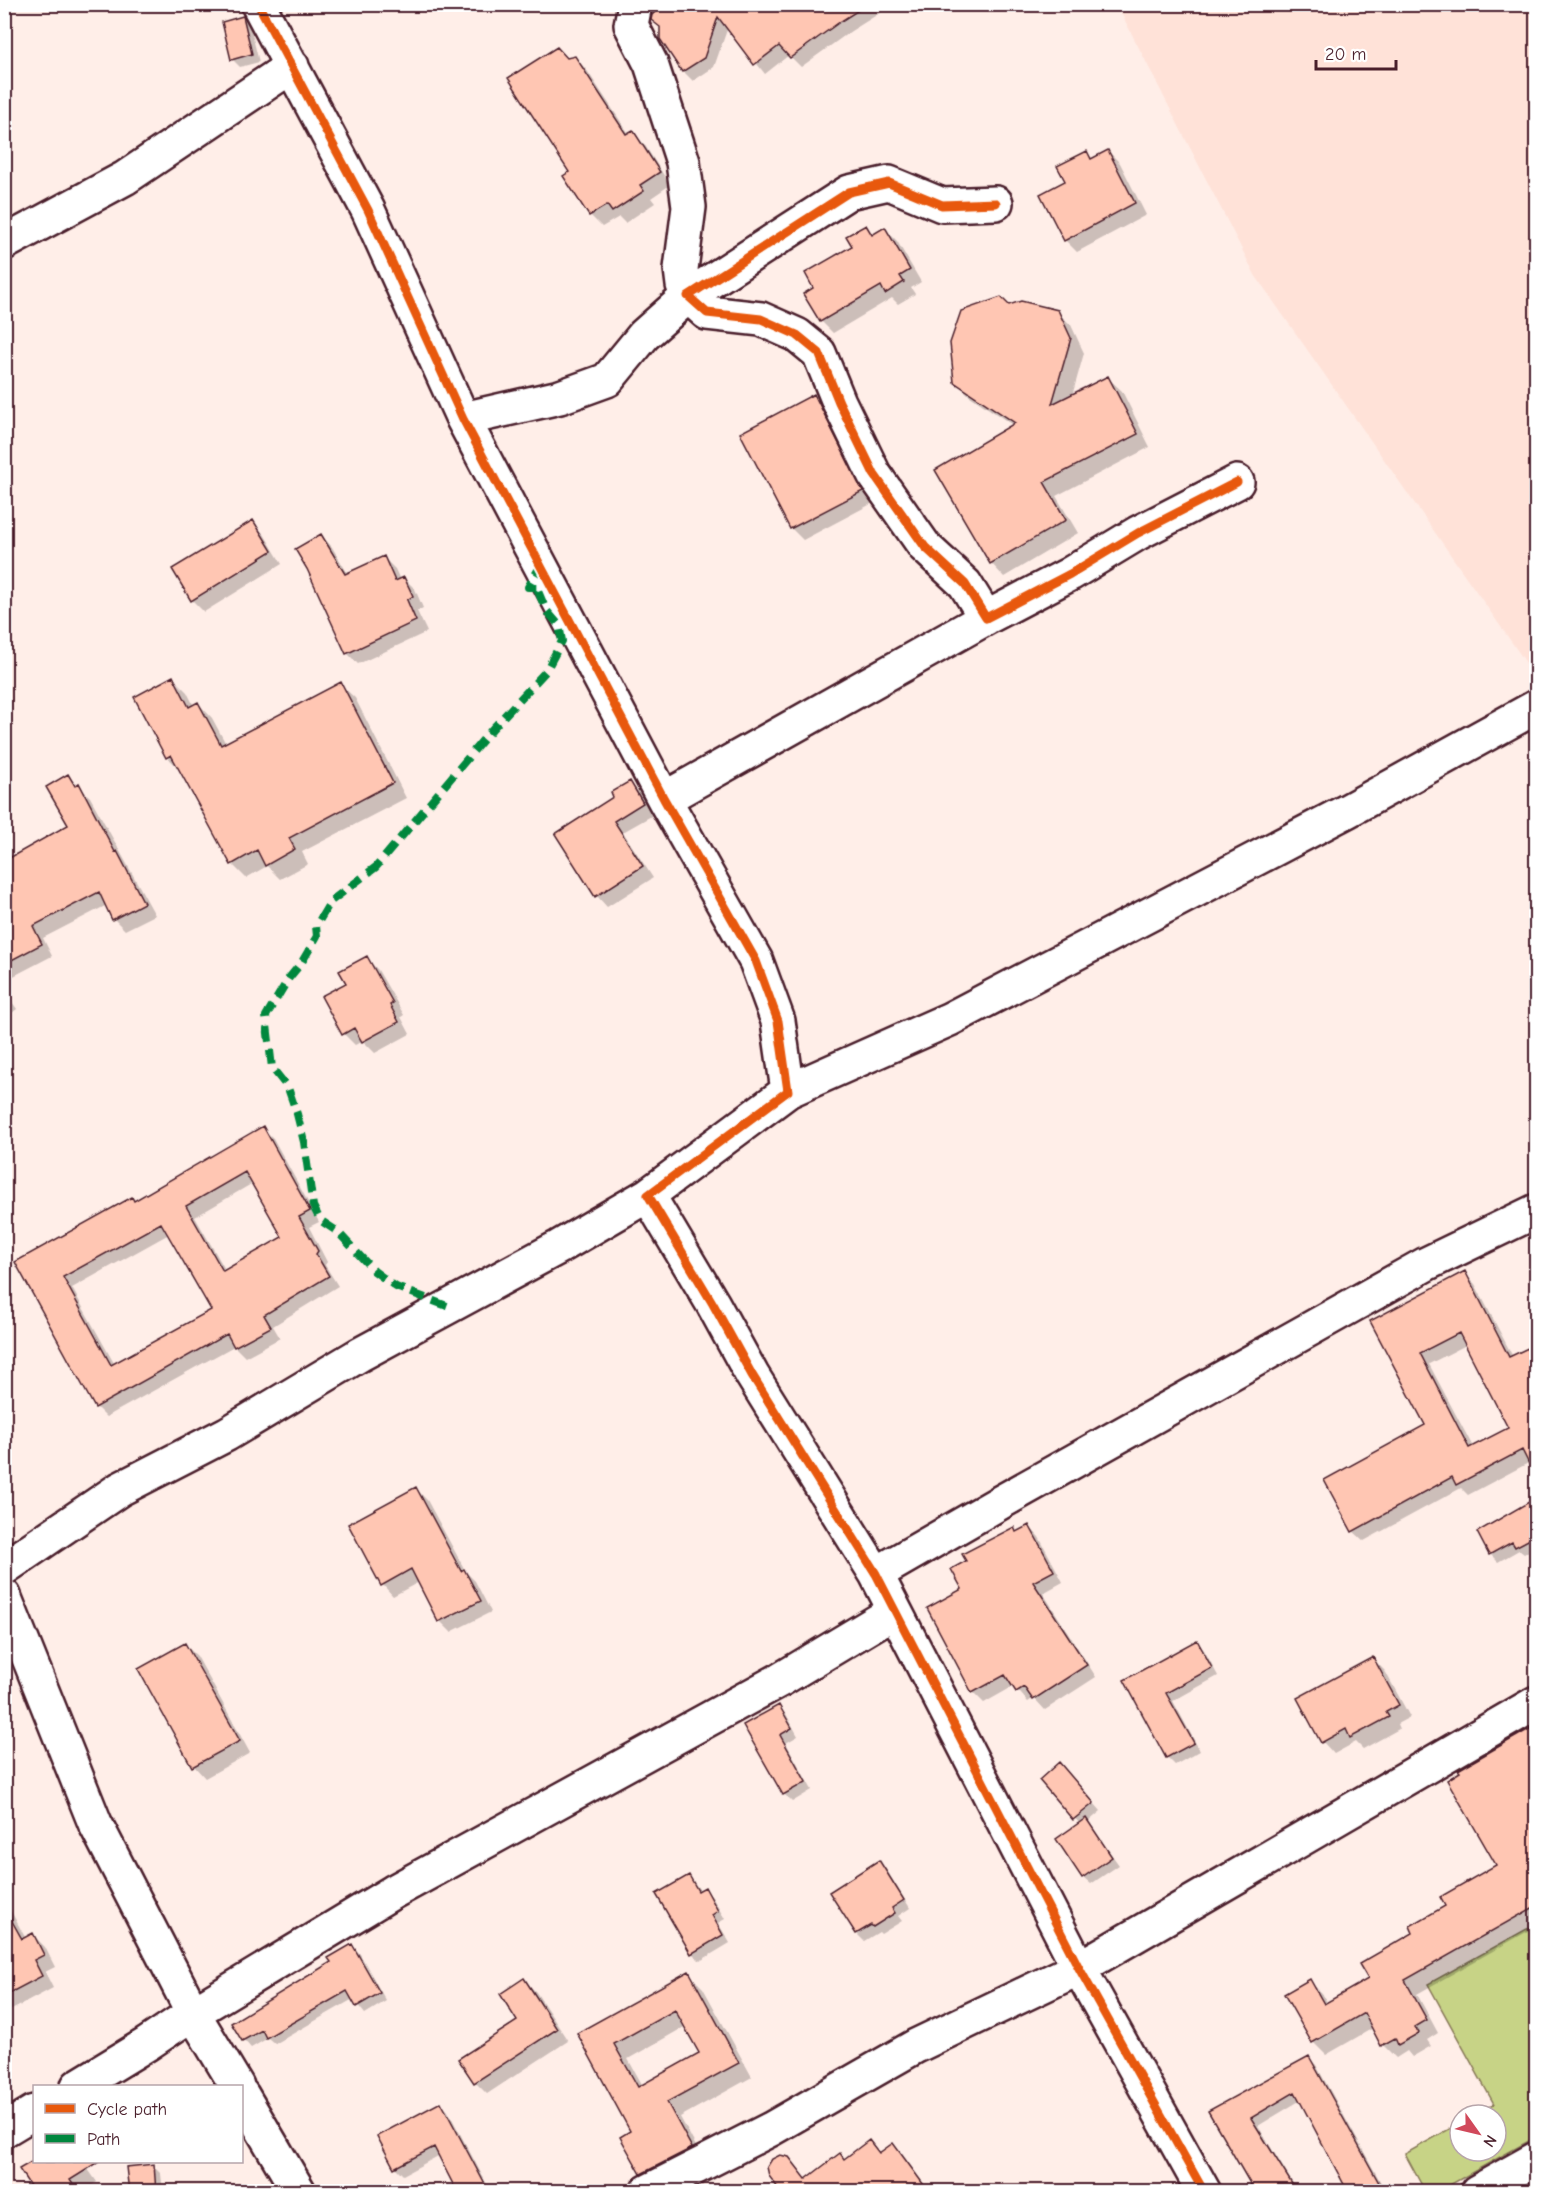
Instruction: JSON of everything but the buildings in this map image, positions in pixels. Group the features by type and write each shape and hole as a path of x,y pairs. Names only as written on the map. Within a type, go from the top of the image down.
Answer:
{"street":[{"path":"258,4 368,210 463,419 664,799 756,961 778,1022 788,1091"},
{"path":"635,4 631,25 651,64 684,162 689,207 681,269 683,285 688,296 707,313 761,320 797,335 819,353 874,474 925,547 965,584 986,618"},
{"path":"4,243 125,178 292,66"},
{"path":"463,419 560,397 607,380 644,335 688,296 849,192 889,183 942,205 996,203"},
{"path":"664,799 986,618 1070,574 1138,533 1237,482"},
{"path":"4,1568 120,1489 226,1434 358,1355 559,1247 648,1194 788,1091 950,1019 1347,811 1536,707"},
{"path":"648,1194 713,1304 752,1376 876,1574 1079,1968 1204,2192"},
{"path":"876,1574 1000,1502 1426,1264 1536,1210"},
{"path":"4,1596 95,1823 193,2013 236,2085"},
{"path":"80,2085 193,2013 393,1892 780,1680 895,1611"},
{"path":"647,2192 771,2129 916,2046 1079,1968 1536,1703"},
{"path":"243,2097 299,2192"},
{"path":"4,2130 33,2113"},
{"path":"1477,2192 1536,2158"}],"shaded area":[{"path":"1117,5 1536,5 1536,677 1255,275"}],"green space":[{"path":"1536,1924 1536,2137 1508,2153 1508,2103 1493,2103 1428,1984"},
{"path":"1448,2130 1448,2163 1489,2163 1439,2191 1425,2191 1405,2154"}],"marked path":[{"path":"447,1306 396,1287 374,1271 338,1232 320,1220 313,1206 304,1142 297,1114 288,1088 272,1068 266,1016 317,936 316,926 331,901 376,867 493,728 546,671 562,641 559,625 546,610 538,591 540,587 528,587 541,565"}],"cycle path":[{"path":"258,4 368,210 463,419 664,799 756,961 778,1021 788,1091 648,1195 752,1375 876,1574 1079,1968 1204,2192"},
{"path":"996,203 942,205 889,183 849,192 688,296 707,313 761,319 797,335 819,353 839,402 874,474 925,547 965,584 986,618 1070,574 1138,533 1237,482"}]}
